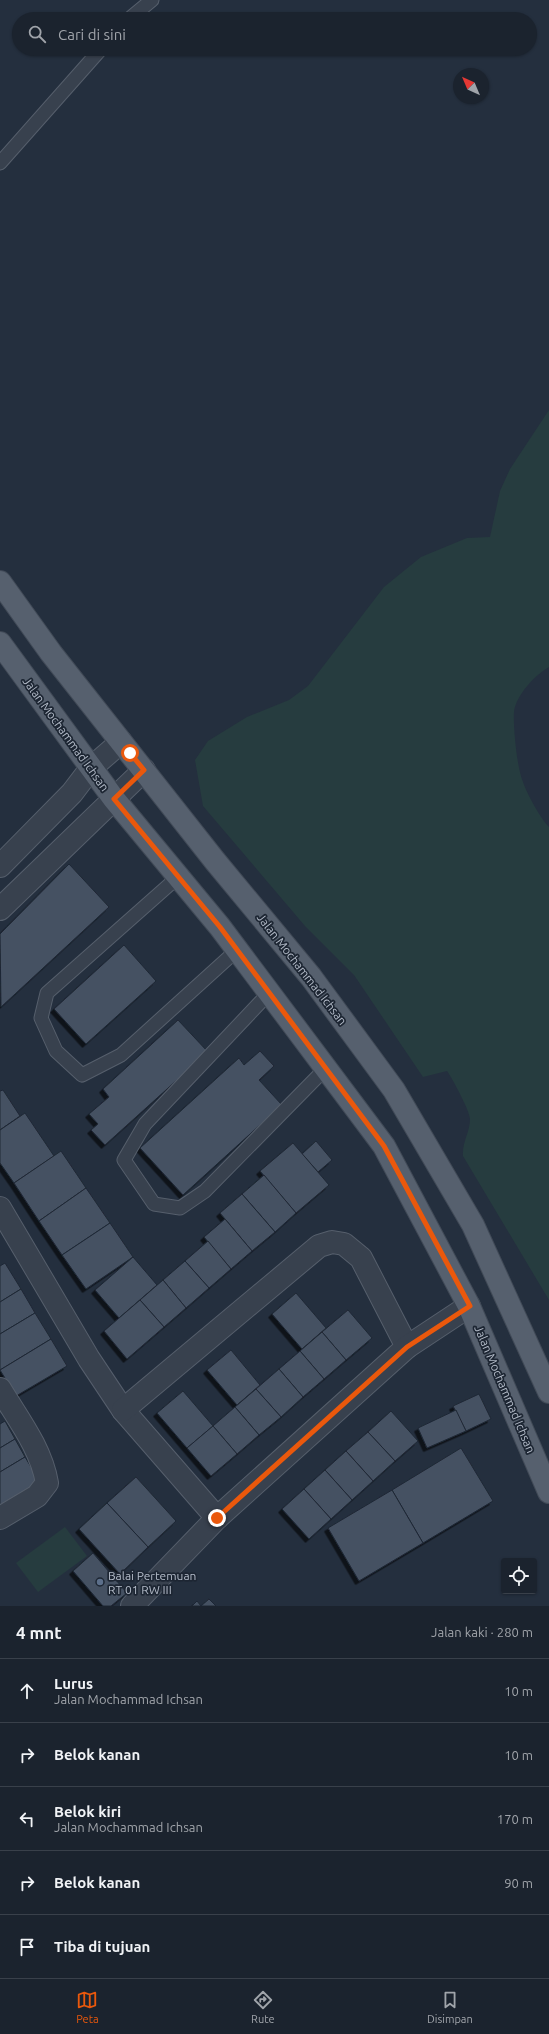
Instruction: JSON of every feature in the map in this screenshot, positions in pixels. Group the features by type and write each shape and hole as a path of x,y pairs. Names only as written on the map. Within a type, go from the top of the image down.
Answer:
{"main road":[{"name":"Jalan Mochammad Ichsan","path":"0,582 51,653 121,742 311,977 394,1090 472,1225 549,1392"},
{"name":"Jalan Mochammad Ichsan","path":"0,643 114,799 237,950 384,1146 470,1306 549,1492"}],"street":[{"path":"4,855 72,792 91,768 121,742"},
{"path":"0,908 144,770"},
{"path":"0,1208 89,1359 123,1410 217,1518"},
{"path":"123,1410 319,1246 332,1242 344,1244 361,1258 407,1347"},
{"path":"132,1606 217,1518 407,1347 470,1306"},
{"path":"0,1389 35,1447 44,1466 47,1483 37,1496 0,1518"}],"lane":[{"path":"137,12 152,0"},
{"path":"0,164 95,56"},
{"path":"178,877 47,993 41,1018 56,1051 82,1075 121,1056 237,950"},
{"path":"269,993 145,1124 124,1160 154,1204 180,1208 205,1191 326,1068"}],"green space":[{"path":"549,410 549,667 532,680 522,692 514,712 514,719 516,747 521,776 531,799 549,827 549,1300 463,1156 470,1119 464,1102 447,1071 423,1077 354,975 305,926 203,806 195,760 208,741 247,717 289,700 308,686 384,587 421,557 467,538 490,537 500,491 510,469"},
{"path":"65,1527 87,1556 38,1592 16,1563"}],"building":[{"path":"69,864 109,907 1,1007 0,934"},
{"path":"124,945 156,981 86,1044 54,1009"},
{"path":"178,1020 208,1052 105,1145 91,1130 98,1124 89,1114 109,1097 103,1089"},
{"path":"260,1051 274,1066 259,1080 282,1105 183,1195 140,1148 239,1058 244,1065"},
{"path":"3,1090 20,1116 0,1130 0,1091"},
{"path":"25,1113 54,1156 14,1183 0,1163 0,1130"},
{"path":"316,1141 332,1160 318,1172 302,1154"},
{"path":"293,1143 329,1185 296,1213 260,1171"},
{"path":"61,1151 86,1188 39,1221 14,1183"},
{"path":"264,1175 296,1213 275,1232 242,1194"},
{"path":"86,1188 110,1223 62,1255 39,1221"},
{"path":"242,1194 275,1232 252,1251 220,1213"},
{"path":"225,1219 252,1251 231,1269 204,1237"},
{"path":"110,1223 133,1257 86,1289 62,1255"},
{"path":"208,1241 231,1269 209,1288 185,1261"},
{"path":"133,1257 157,1285 119,1318 95,1290"},
{"path":"185,1261 209,1288 186,1308 163,1280"},
{"path":"5,1263 21,1289 0,1302 0,1266"},
{"path":"163,1280 186,1308 164,1327 140,1300"},
{"path":"21,1289 35,1313 0,1334 0,1302"},
{"path":"296,1293 326,1328 302,1349 272,1314"},
{"path":"140,1300 164,1327 127,1359 104,1331"},
{"path":"348,1310 372,1338 346,1360 322,1332"},
{"path":"35,1313 51,1339 0,1370 0,1334"},
{"path":"322,1332 346,1360 324,1379 300,1351"},
{"path":"51,1339 67,1366 16,1396 0,1370"},
{"path":"231,1350 260,1385 237,1405 207,1370"},
{"path":"300,1351 324,1379 303,1397 279,1369"},
{"path":"279,1369 303,1397 281,1417 256,1389"},
{"path":"256,1389 281,1417 259,1435 235,1407"},
{"path":"183,1391 213,1426 187,1448 157,1413"},
{"path":"479,1394 491,1419 466,1431 453,1406"},
{"path":"235,1407 259,1435 237,1454 213,1426"},
{"path":"456,1410 466,1431 427,1448 418,1428"},
{"path":"391,1411 418,1441 395,1461 368,1432"},
{"path":"5,1421 15,1439 0,1448 0,1424"},
{"path":"213,1426 237,1454 211,1476 187,1448"},
{"path":"368,1432 395,1461 373,1481 346,1451"},
{"path":"15,1439 25,1457 0,1472 0,1448"},
{"path":"461,1448 493,1501 423,1543 392,1490"},
{"path":"346,1451 373,1481 352,1500 325,1470"},
{"path":"25,1457 40,1482 0,1505 0,1472"},
{"path":"325,1470 352,1500 331,1519 304,1489"},
{"path":"136,1477 176,1521 148,1547 107,1503"},
{"path":"304,1489 331,1519 309,1539 282,1509"},
{"path":"392,1490 423,1543 359,1581 328,1528"},
{"path":"107,1503 148,1547 120,1574 79,1529"},
{"name":"Balai Pertemuan RT 01 RW III","path":"93,1553 127,1593 111,1606 103,1606 73,1571"},
{"path":"209,1599 216,1606 201,1606"},
{"path":"197,1601 201,1606 192,1606"}],"place":[{"name":"Balai Pertemuan RT 01 RW III","path":"100,1582"}],"route":[{"path":"130,753 144,770 114,799 220,927 384,1146 470,1306 407,1347 217,1518"}]}
